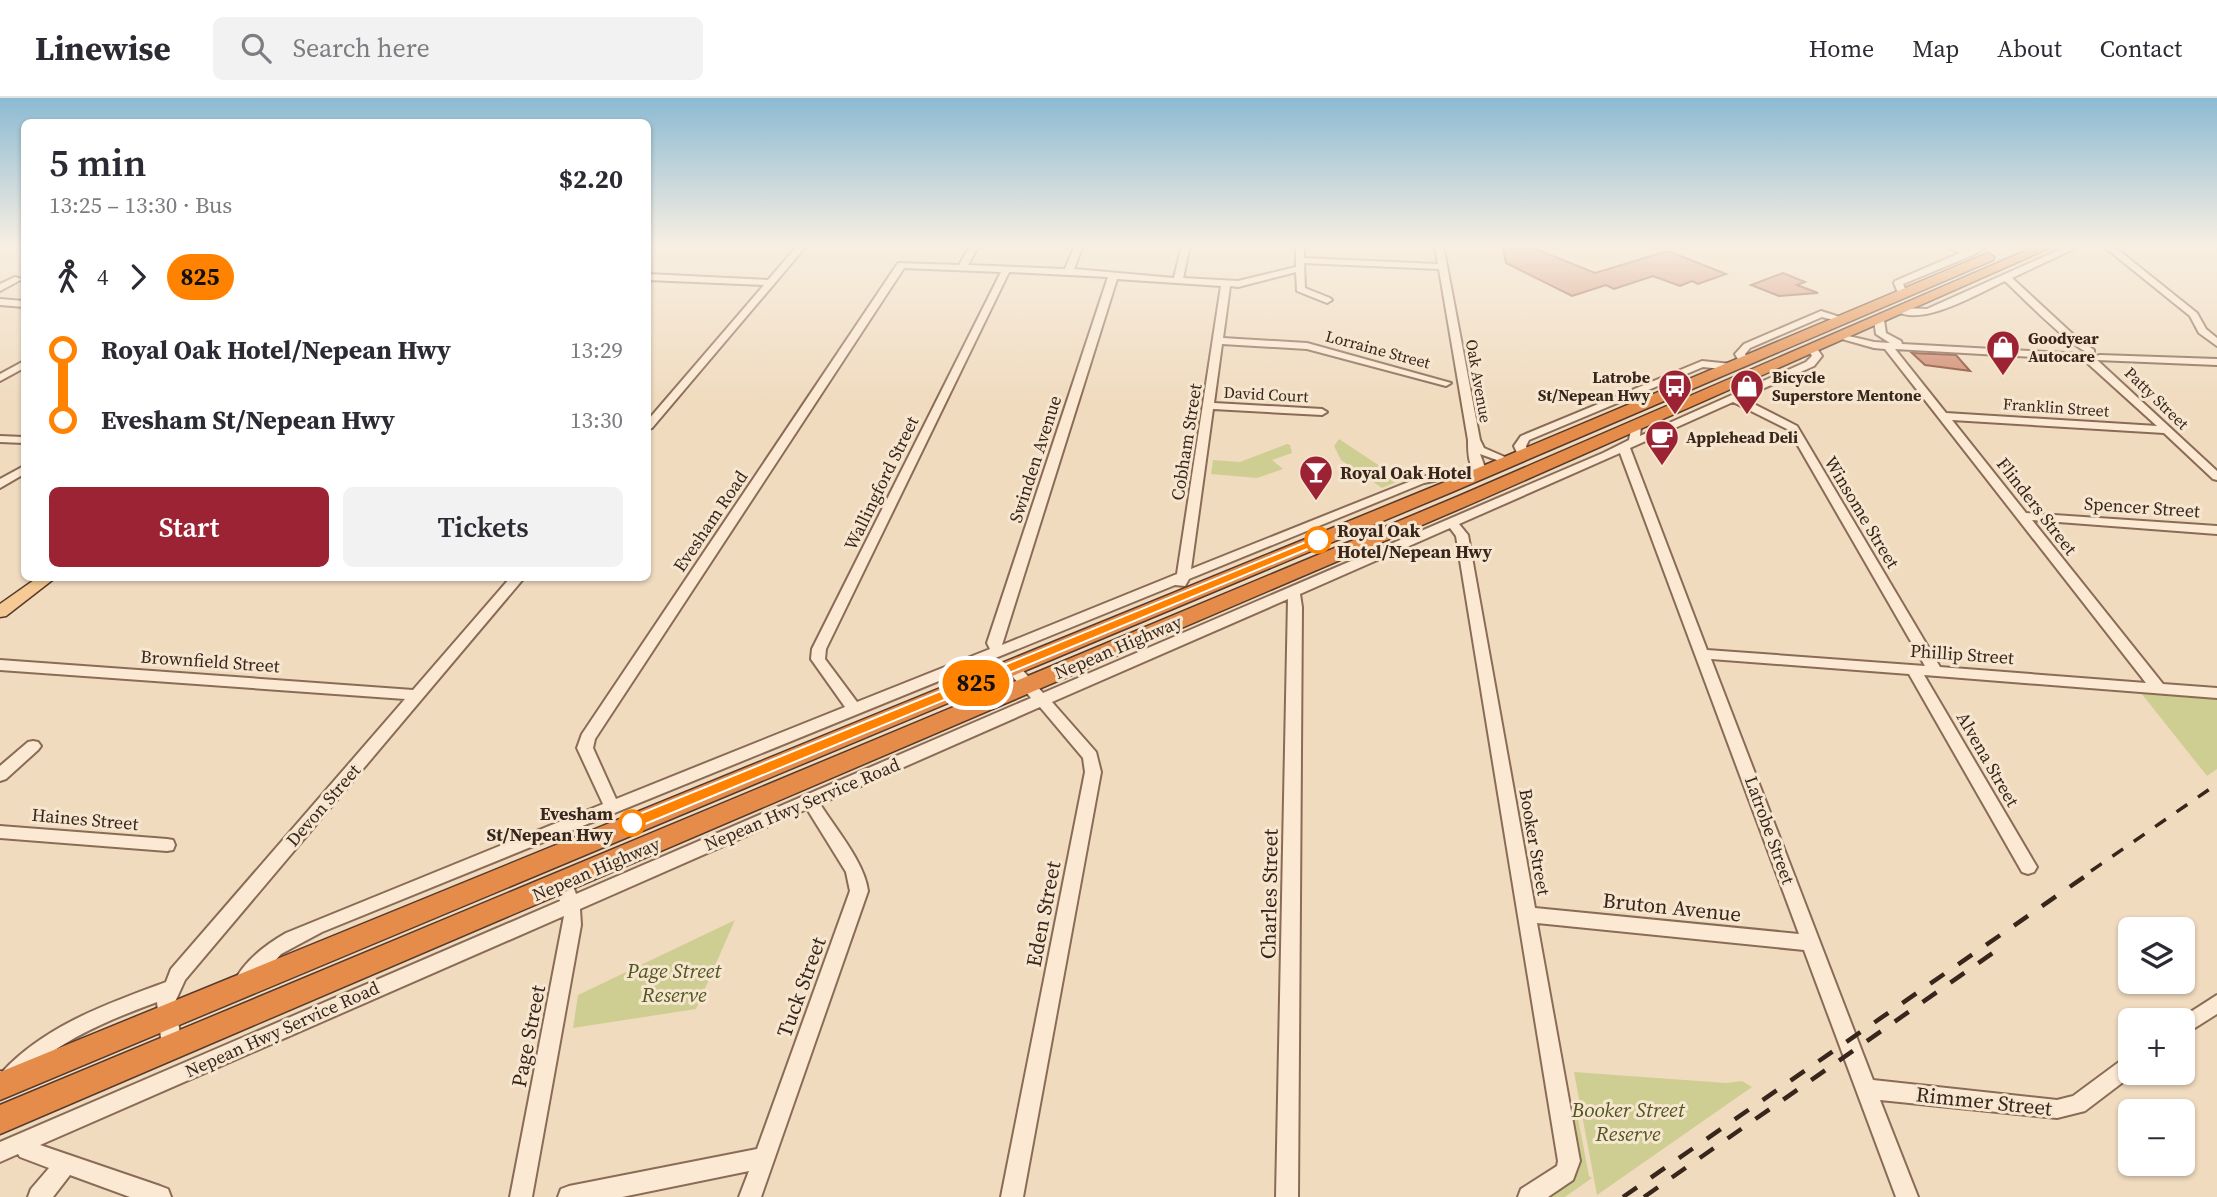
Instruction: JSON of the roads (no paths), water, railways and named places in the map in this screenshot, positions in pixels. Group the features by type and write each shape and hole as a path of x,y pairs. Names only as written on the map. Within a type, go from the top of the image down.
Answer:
{"highway":[{"name":"Nepean Highway","path":"0,1120 172,1047 567,895 1064,647 1515,458 1619,406 1709,376 1893,296"},
{"name":"Nepean Highway","path":"1,1083 170,1002 241,985 936,699 1465,500 1636,426 1731,392 1813,349 1878,320 1941,296"},
{"path":"1881,301 1902,311"},
{"path":"1821,327 1844,335"},
{"path":"1709,376 1731,392"},
{"path":"1462,479 1465,500"}],"main road":[{"path":"0,612 43,581"}],"street":[{"path":"651,422 759,296"},
{"name":"Evesham Road","path":"612,807 585,748 587,738 880,296"},
{"name":"Wallingford Street","path":"855,710 818,659 819,649 993,296"},
{"name":"Swinden Avenue","path":"1016,671 994,643 1106,296"},
{"name":"Cobham Street","path":"1169,602 1183,578 1224,296"},
{"path":"1318,296 1327,300"},
{"name":"Oak Avenue","path":"1447,296 1474,440 1474,457 1462,479"},
{"name":"Patty Street","path":"2028,296 2217,477"},
{"path":"2170,296 2194,315 2202,331 2217,343"},
{"path":"0,302 21,304"},
{"path":"1619,406 1702,364 1737,364 1740,354 1747,346 1820,315 1841,318"},
{"path":"1878,320 1881,334 1910,346"},
{"path":"1844,335 1867,345 2217,362"},
{"name":"Lorraine Street","path":"1218,341 1307,346 1446,383"},
{"name":"Flinders Street","path":"1889,345 2159,689"},
{"path":"0,363 21,364"},
{"path":"0,378 21,366"},
{"name":"Nepean Hwy Service Road","path":"241,985 258,963 281,942 976,661 1016,671 1292,592 1628,446 1731,392"},
{"name":"Winsome Street","path":"1731,392 1793,428 1936,671"},
{"name":"David Court","path":"1208,406 1322,412"},
{"name":"Franklin Street","path":"1943,416 2168,430"},
{"path":"1628,446 1635,441 1636,426"},
{"name":"Oak Avenue","path":"1474,440 1479,450 1515,458"},
{"name":"Latrobe Street","path":"1628,446 1631,463 1907,1197"},
{"name":"Nepean Hwy Service Road","path":"1572,454 1605,456"},
{"path":"1605,456 1620,456 1631,463"},
{"path":"0,484 21,471"},
{"name":"Nepean Hwy Service Road","path":"0,1152 519,926 567,895 809,800 1016,671 1183,578 1420,481 1438,476 1462,479"},
{"name":"Spencer Street","path":"2022,516 2217,530"},
{"name":"Booker Street","path":"1451,522 1462,535 1568,1150 1569,1161 1565,1173 1529,1197"},
{"name":"Devon Street","path":"170,1002 191,959 514,581"},
{"name":"Charles Street","path":"1287,1197 1295,607 1295,596 1292,592"},
{"name":"Phillip Street","path":"1704,654 2217,693"},
{"name":"Nepean Hwy Service Road","path":"936,699 976,661"},
{"name":"Brownfield Street","path":"0,664 417,695"},
{"name":"Alvena Street","path":"1914,670 2028,867"},
{"name":"Eden Street","path":"1012,1197 1093,772 1091,756 1016,671"},
{"path":"0,775 33,746"},
{"name":"Tuck Street","path":"750,1197 859,891 859,881 853,870 809,800"},
{"name":"Haines Street","path":"0,832 167,845"},
{"name":"Page Street","path":"521,1197 572,925 567,895"},
{"name":"Bruton Avenue","path":"1528,915 1812,943"},
{"path":"170,1002 172,1047"},
{"path":"2195,1019 2217,1003"},
{"name":"Rimmer Street","path":"1866,1089 2057,1110 2078,1104 2118,1074"},
{"path":"26,1141 27,1150 160,1197"},
{"path":"569,1197 764,1158"},
{"path":"39,1197 66,1163"}],"railway":[{"path":"2091,871 2217,784"},
{"path":"1623,1197 2094,870"},
{"path":"1644,1197 1997,950"}],"place":[{"name":"Goodyear Autocare","path":"2003,377"},
{"name":"Latrobe St/Nepean Hwy","path":"1675,416"},
{"name":"Bicycle Superstore Mentone","path":"1747,416"},
{"name":"Applehead Deli","path":"1662,467"},
{"name":"Royal Oak Hotel","path":"1316,502"},
{"name":"Royal Oak Hotel/Nepean Hwy","path":"1318,540"},
{"name":"Evesham St/Nepean Hwy","path":"632,823"}],"park label":[{"name":"Page Street Reserve","path":"674,982"},
{"name":"Booker Street Reserve","path":"1628,1121"}]}
